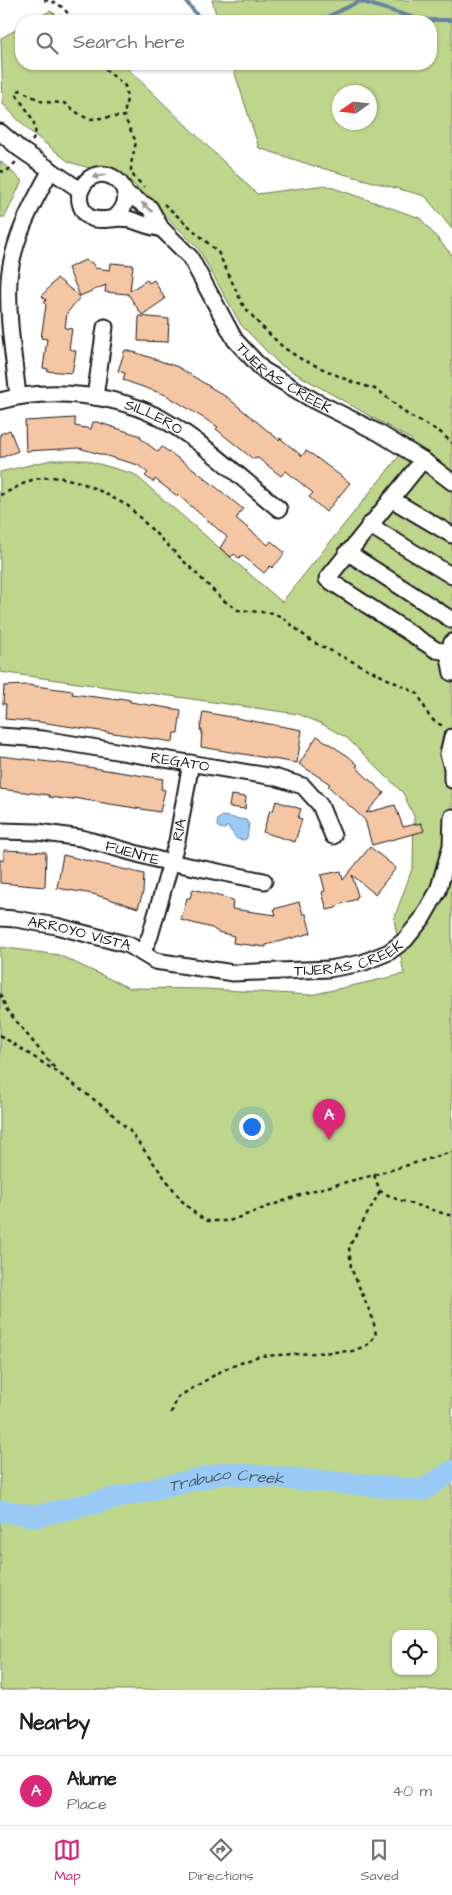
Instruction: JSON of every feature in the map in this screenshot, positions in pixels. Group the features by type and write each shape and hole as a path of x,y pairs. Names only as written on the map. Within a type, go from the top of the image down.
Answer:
{"street":[{"path":"0,132 20,149 80,190 80,203 87,215 99,221 128,219 151,228 161,228"},
{"path":"18,396 5,280 26,216 51,170"},
{"name":"TIJERAS CREEK","path":"80,190 90,178 104,174 118,180 125,193 150,208 161,228 190,257 235,340 263,370 313,400 379,433 423,460 452,482"},
{"path":"113,219 124,208 125,193"},
{"path":"96,396 105,327"},
{"name":"SILLERO","path":"0,400 18,396 46,394 96,396 132,407 162,419 194,440 279,509"},
{"path":"423,460 347,552 327,580 436,650 450,647 452,673"},
{"path":"391,499 452,535"},
{"path":"370,525 452,575"},
{"path":"347,552 452,620"},
{"path":"449,732 448,754 452,768 452,780"},
{"name":"REGATO","path":"0,736 43,740 274,777 303,786 320,805 333,836"},
{"name":"RIA","path":"148,957 150,936 172,862 186,800 191,763"},
{"name":"TIJERAS CREEK","path":"148,957 246,973 329,969 362,963 377,958 389,952 410,935 422,919 438,891 451,846 452,817"},
{"name":"FUENTE","path":"0,831 38,832 81,838 172,862 264,881"},
{"name":"ARROYO VISTA","path":"0,918 56,926 129,945 148,957"}],"path":[{"path":"44,0 53,1 60,5 68,15"},
{"path":"106,70 125,86 127,98 124,116 136,142 131,170 134,177 150,192"},
{"path":"20,99 17,92 20,90 43,102 64,102 82,116 90,119 124,116"},
{"path":"162,202 218,252 244,304 260,326 284,348 310,363 352,382 378,390 408,415 440,432 452,443"},
{"path":"0,495 34,480 67,478 80,481 112,497 128,506 222,600 232,607 246,612 272,613 282,617 311,641 418,694 429,716 449,732"},
{"path":"0,994 8,1010 60,1074"},
{"path":"0,1035 60,1074 116,1117 129,1130 182,1201 198,1216 208,1221 229,1222 311,1191 452,1152"},
{"path":"374,1175 380,1191 396,1199 452,1216"},
{"path":"171,1413 178,1397 223,1370 259,1356 353,1351 367,1346 376,1335 373,1319 351,1268 350,1247 380,1191"}],"green space":[{"path":"212,0 452,0 452,229 425,196 314,166 259,148 234,70 437,70 437,15 216,15"},
{"path":"50,11 57,15 43,15"},
{"path":"15,30 15,70 129,70 257,194 325,185 420,218 452,255 452,1690 0,1690 0,947 59,955 129,988 206,989 311,995 404,974 394,919 413,866 414,816 403,793 347,738 320,723 298,714 0,672 0,472 51,460 85,460 134,474 282,602 412,440 279,364 241,325 198,248 128,179 69,162 27,129 3,104 1,38"},
{"path":"0,161 22,181 5,217 0,217"}],"water":[{"path":"222,816 246,820 249,824 247,838 244,840 237,839 228,827 225,827 225,829 219,828 217,825 218,819"}],"building":[{"path":"85,260 92,263 95,268 110,270 111,263 133,265 130,291 147,280 149,283 154,280 165,299 142,315 128,294 105,292 106,285 80,296 68,268"},
{"path":"57,278 80,297 67,313 65,328 72,329 69,349 76,351 72,373 47,371 48,369 43,368 47,339 41,338 46,305 44,303 46,300 42,296"},
{"path":"139,316 169,319 168,342 138,341"},
{"path":"125,350 178,367 228,398 279,440 280,438 302,456 306,451 350,483 326,512 309,497 313,493 286,471 281,476 258,458 253,459 216,429 218,427 166,395 123,380 125,373 118,371"},
{"path":"75,418 75,426 91,429 93,422 97,422 141,436 140,438 158,452 162,447 195,470 243,509 237,519 268,545 271,541 284,552 282,557 272,568 270,566 264,573 242,555 239,558 234,554 231,557 220,548 227,537 178,495 155,479 153,482 145,476 148,473 138,465 79,448 26,451 25,421"},
{"path":"10,430 18,451 0,458 0,434"},
{"path":"28,685 73,691 72,694 119,700 119,698 130,700 130,702 181,710 178,733 174,733 173,742 40,722 5,719 6,704 3,704 4,686"},
{"path":"203,712 302,730 297,763 201,747 202,730 200,730"},
{"path":"317,736 348,756 358,765 356,766 362,773 384,793 366,813 395,805 403,827 421,823 424,831 372,845 365,820 328,786 330,784 299,764"},
{"path":"0,756 75,765 163,779 161,789 165,790 160,812 0,789"},
{"path":"231,795 246,797 245,809 229,807"},
{"path":"276,801 301,809 298,818 302,819 295,842 263,832 270,810 273,811"},
{"path":"370,847 396,868 375,894 352,875 358,896 356,897 357,899 327,910 322,892 325,891 321,875 341,871 343,880"},
{"path":"4,850 46,852 45,887 0,883 0,860 4,860"},
{"path":"63,855 144,874 143,892 138,908 93,894 57,888"},
{"path":"193,889 233,900 232,909 276,915 274,909 299,902 303,914 306,914 311,933 266,945 266,947 233,943 234,936 181,920 187,898 190,898"}],"waterway":[{"name":"TIJERAS CREEK","path":"185,0 197,15"},
{"name":"TIJERAS CREEK","path":"331,15 360,1 405,15"},
{"name":"TIJERAS CREEK","path":"437,20 452,20"},
{"name":"Trabuco Creek","path":"0,1511 37,1516 224,1473 423,1490 452,1471"}],"place":[{"name":"Alume","path":"329,1140"}]}
